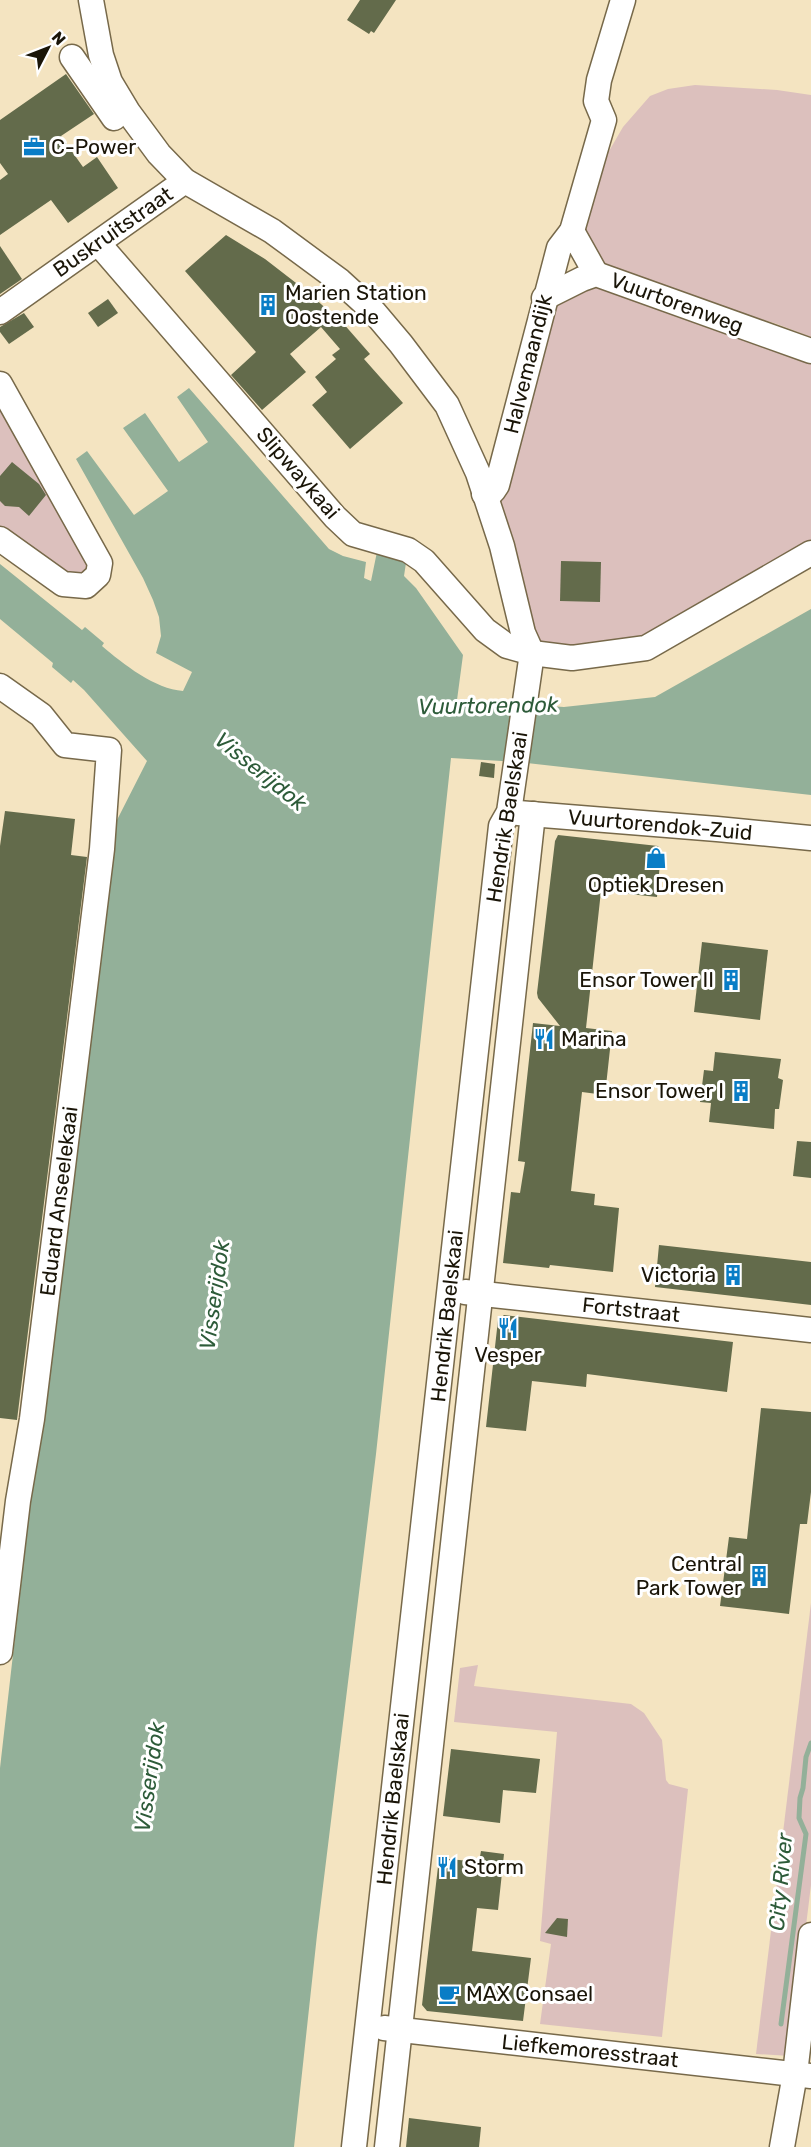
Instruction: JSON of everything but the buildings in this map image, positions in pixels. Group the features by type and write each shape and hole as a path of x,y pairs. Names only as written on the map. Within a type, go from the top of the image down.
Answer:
{"street":[{"path":"92,0 101,55 110,82 128,112 159,154 185,181"},
{"name":"Halvemaandijk","path":"484,495 493,491 497,485 544,298 559,248 572,231 604,120 597,101 599,80 623,0"},
{"path":"72,57 131,144 147,161 159,154"},
{"name":"Buskruitstraat","path":"0,312 185,181 272,231 340,281 374,312 447,405 478,473 484,495"},
{"path":"572,231 596,274"},
{"name":"Slipwaykaai","path":"98,243 335,517 353,534 408,550 424,561 485,630 507,646 532,653 572,658 646,648 811,553"},
{"name":"Vuurtorenweg","path":"544,298 596,274 811,351"},
{"path":"0,384 100,563 98,575 86,586 63,584 0,539"},
{"path":"484,495 502,546 523,633 532,653"},
{"name":"Hendrik Baelskaai","path":"354,2147 501,826 509,813 532,653"},
{"name":"Eduard Anseelekaai","path":"0,686 41,715 65,746 109,750 102,849 32,1419 18,1501 0,1652"},
{"name":"Vuurtorendok-Zuid","path":"509,813 811,838"},
{"name":"Hendrik Baelskaai","path":"387,2147 533,814"},
{"name":"Fortstraat","path":"451,1290 811,1330"},
{"path":"782,2147 803,2075 811,1935"},
{"name":"Liefkemoresstraat","path":"368,2026 803,2075"}],"shaded area":[{"path":"695,85 777,90 811,95 811,337 777,324 608,271 583,234 605,158 623,127 650,96 668,89"},
{"path":"592,283 811,360 811,544 641,640 584,648 546,645 535,636 498,501 550,303"},
{"path":"0,398 89,558 86,578 51,572 0,529"},
{"path":"811,1603 811,1885 790,2056 756,2054"},
{"path":"478,1665 474,1686 631,1704 644,1713 662,1740 666,1780 669,1784 688,1789 662,2037 540,2024 551,1944 540,1941 557,1732 454,1722 460,1668"}],"water":[{"path":"189,388 329,549 343,556 366,562 364,578 371,581 378,547 407,556 404,576 416,588 463,655 457,700 564,707 655,697 811,609 811,795 518,762 451,758 376,1454 317,1935 294,2147 0,2147 0,1768 102,877 109,872 117,820 147,761 84,690 73,680 71,683 52,667 53,663 0,619 0,564 82,630 85,627 104,643 102,646 129,668 161,686 183,691 192,672 156,653 161,636 159,617 153,600 76,459 87,451 134,515 168,491 123,428 145,413 179,462 208,442 177,397"}],"waterway":[{"name":"City River","path":"781,2024 806,1834 799,1818 800,1798 806,1757 811,1743"}],"place":[{"name":"C-Power","path":"34,147"},
{"name":"Marien Station Oostende","path":"268,305"},
{"name":"Optiek Dresen","path":"656,858"},
{"name":"Ensor Tower II","path":"731,980"},
{"name":"Marina","path":"544,1039"},
{"name":"Ensor Tower I","path":"741,1091"},
{"name":"Victoria","path":"733,1275"},
{"name":"Vesper","path":"508,1328"},
{"name":"Central Park Tower","path":"759,1576"},
{"name":"Storm","path":"447,1867"},
{"name":"MAX Consael","path":"449,1994"}],"water label":[{"name":"Vuurtorendok","path":"488,705"},
{"name":"Visserijdok","path":"261,771"},
{"name":"Visserijdok","path":"214,1295"},
{"name":"Visserijdok","path":"149,1777"}]}
